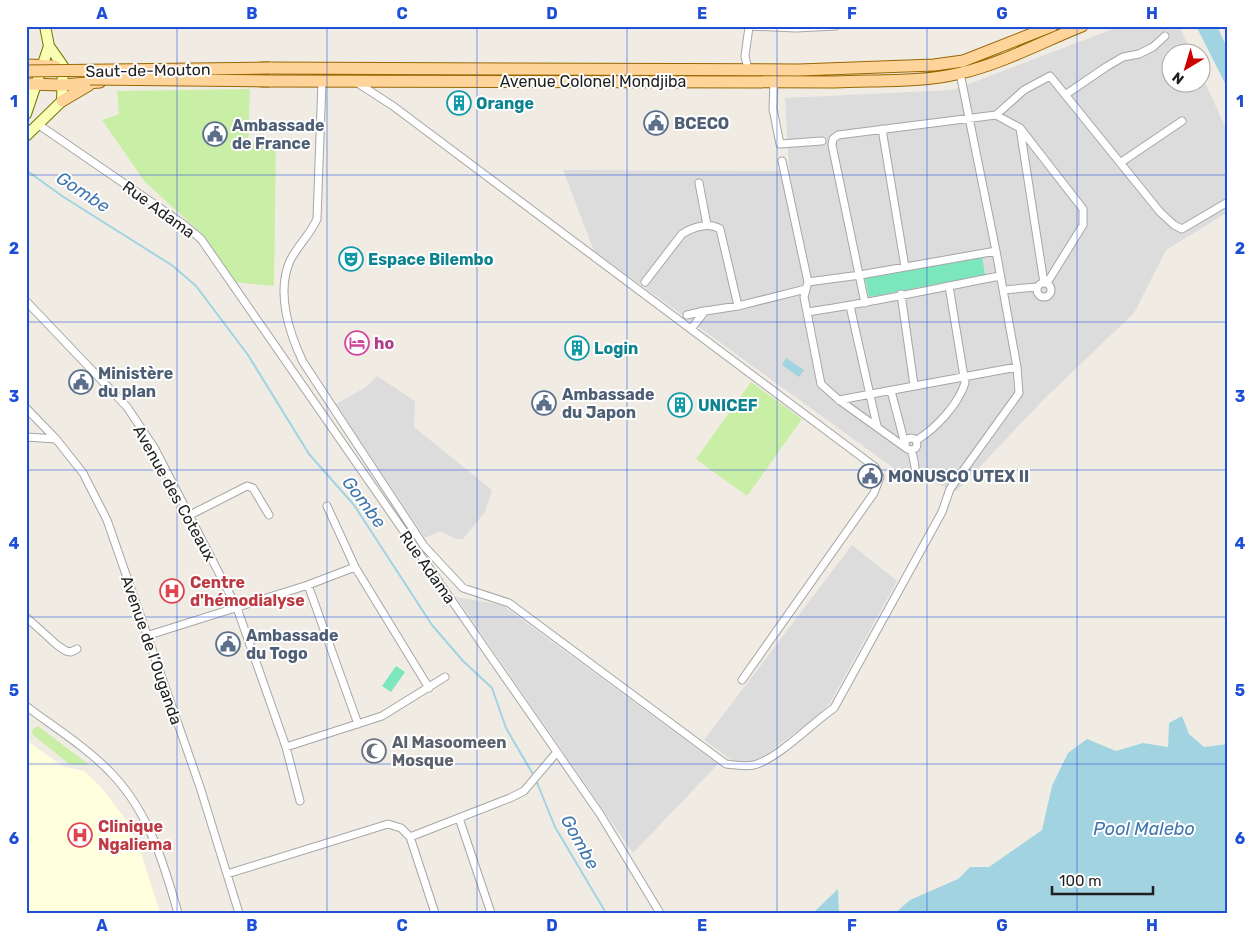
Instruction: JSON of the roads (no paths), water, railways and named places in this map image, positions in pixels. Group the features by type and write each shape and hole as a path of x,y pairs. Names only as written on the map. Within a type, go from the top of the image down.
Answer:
{"main road":[{"path":"44,26 49,46 64,66 62,101"},
{"name":"Avenue Colonel Mondjiba","path":"32,84 62,86 95,82 671,81 773,76 949,64 992,51 1052,26"},
{"name":"Avenue Colonel Mondjiba","path":"26,65 114,68 748,70 773,76 922,79 960,73 1013,56 1082,26"},
{"path":"26,114 32,84 49,46"},
{"path":"81,67 82,83"},
{"name":"Saut-de-Mouton","path":"26,71 270,68"},
{"path":"356,69 356,81"},
{"path":"671,69 671,81"},
{"name":"Saut-de-Mouton","path":"26,78 270,81"},
{"path":"26,136 62,101 95,82"}],"street":[{"path":"748,70 745,56 748,26 796,28 836,26"},
{"path":"1065,95 1115,62 1153,47 1165,36"},
{"path":"322,81 317,219 312,231 290,261 284,290 292,340 303,362 424,546 456,581 476,593 494,597 510,604 726,764 753,765 766,760 819,722 834,708 942,512 950,489 1015,402 1019,393 1017,367 996,251 960,73"},
{"path":"773,76 773,109 780,144 822,141"},
{"path":"865,302 832,145 833,139 838,135 996,115 1024,90 1050,76 1160,212 1174,225 1182,229 1226,202"},
{"path":"356,81 393,106 875,467 880,477 874,493 742,680"},
{"path":"996,115 1020,128 1083,209 1083,225 1042,284 1003,290"},
{"path":"1120,163 1182,121"},
{"name":"Rue Adama","path":"39,125 183,224 201,239 558,752 600,814 660,913"},
{"path":"1020,128 1042,284"},
{"path":"882,129 905,268"},
{"path":"782,161 807,285 804,297 821,384 839,400 908,448 918,447 916,440"},
{"path":"699,183 707,226"},
{"path":"645,282 677,238 686,232 707,226 720,229 738,306"},
{"path":"686,315 738,306 807,285 996,251"},
{"path":"807,312 850,306 901,294 1000,276"},
{"path":"908,448 909,438 916,440 934,428 962,392 965,383 949,286"},
{"path":"901,294 914,384"},
{"name":"Avenue des Coteaux","path":"26,302 126,407 154,449 237,608 286,747 300,802"},
{"path":"850,306 876,426"},
{"path":"691,329 705,311"},
{"path":"839,400 914,384 1017,367"},
{"path":"891,390 915,467"},
{"name":"Avenue de l’Ouganda","path":"26,408 56,439 82,474 107,520 200,787 239,913"},
{"path":"26,437 56,439"},
{"path":"190,515 247,486 252,488 269,515"},
{"path":"327,506 355,567 429,688"},
{"path":"146,636 308,585 355,567"},
{"path":"308,585 358,724"},
{"path":"26,617 62,649 71,652 77,649"},
{"path":"286,747 382,716 400,707 445,677"},
{"path":"26,706 96,758 113,775 134,802 152,836 178,913"},
{"path":"410,838 524,791 558,752"},
{"path":"458,818 491,913"},
{"path":"227,874 388,824 401,828 410,838 435,913"}],"water":[{"path":"1196,26 1217,26 1228,50 1228,89 1212,58 1212,42 1204,42"},
{"path":"786,358 804,370 799,377 782,365"},
{"name":"Pool Malebo","path":"1182,716 1189,734 1204,747 1228,744 1228,913 895,913 910,900 958,879 970,867 989,867 1042,830 1052,786 1068,753 1087,739 1116,751 1143,743 1168,747 1169,723"},
{"path":"838,889 839,913 813,913"}],"waterway":[{"name":"Gombe","path":"26,170 62,196 173,266 196,286 248,355 309,454 354,505 432,625 463,661 492,688 506,728 534,776"},
{"name":"Gombe","path":"536,780 555,827 606,913"}],"place":[{"name":"Orange","path":"459,103"},
{"name":"BCECO","path":"656,123"},
{"name":"Ambassade de France","path":"215,134"},
{"name":"Espace Bilembo","path":"351,259"},
{"name":"ho","path":"357,343"},
{"name":"Login","path":"577,348"},
{"name":"Ministère du plan","path":"81,382"},
{"name":"Ambassade du Japon","path":"544,403"},
{"name":"UNICEF","path":"680,405"},
{"name":"MONUSCO UTEX II","path":"870,476"},
{"name":"Centre d'hémodialyse","path":"172,591"},
{"name":"Ambassade du Togo","path":"228,644"},
{"name":"Al Masoomeen Mosque","path":"374,751"},
{"name":"Clinique Ngaliema","path":"80,835"}]}
